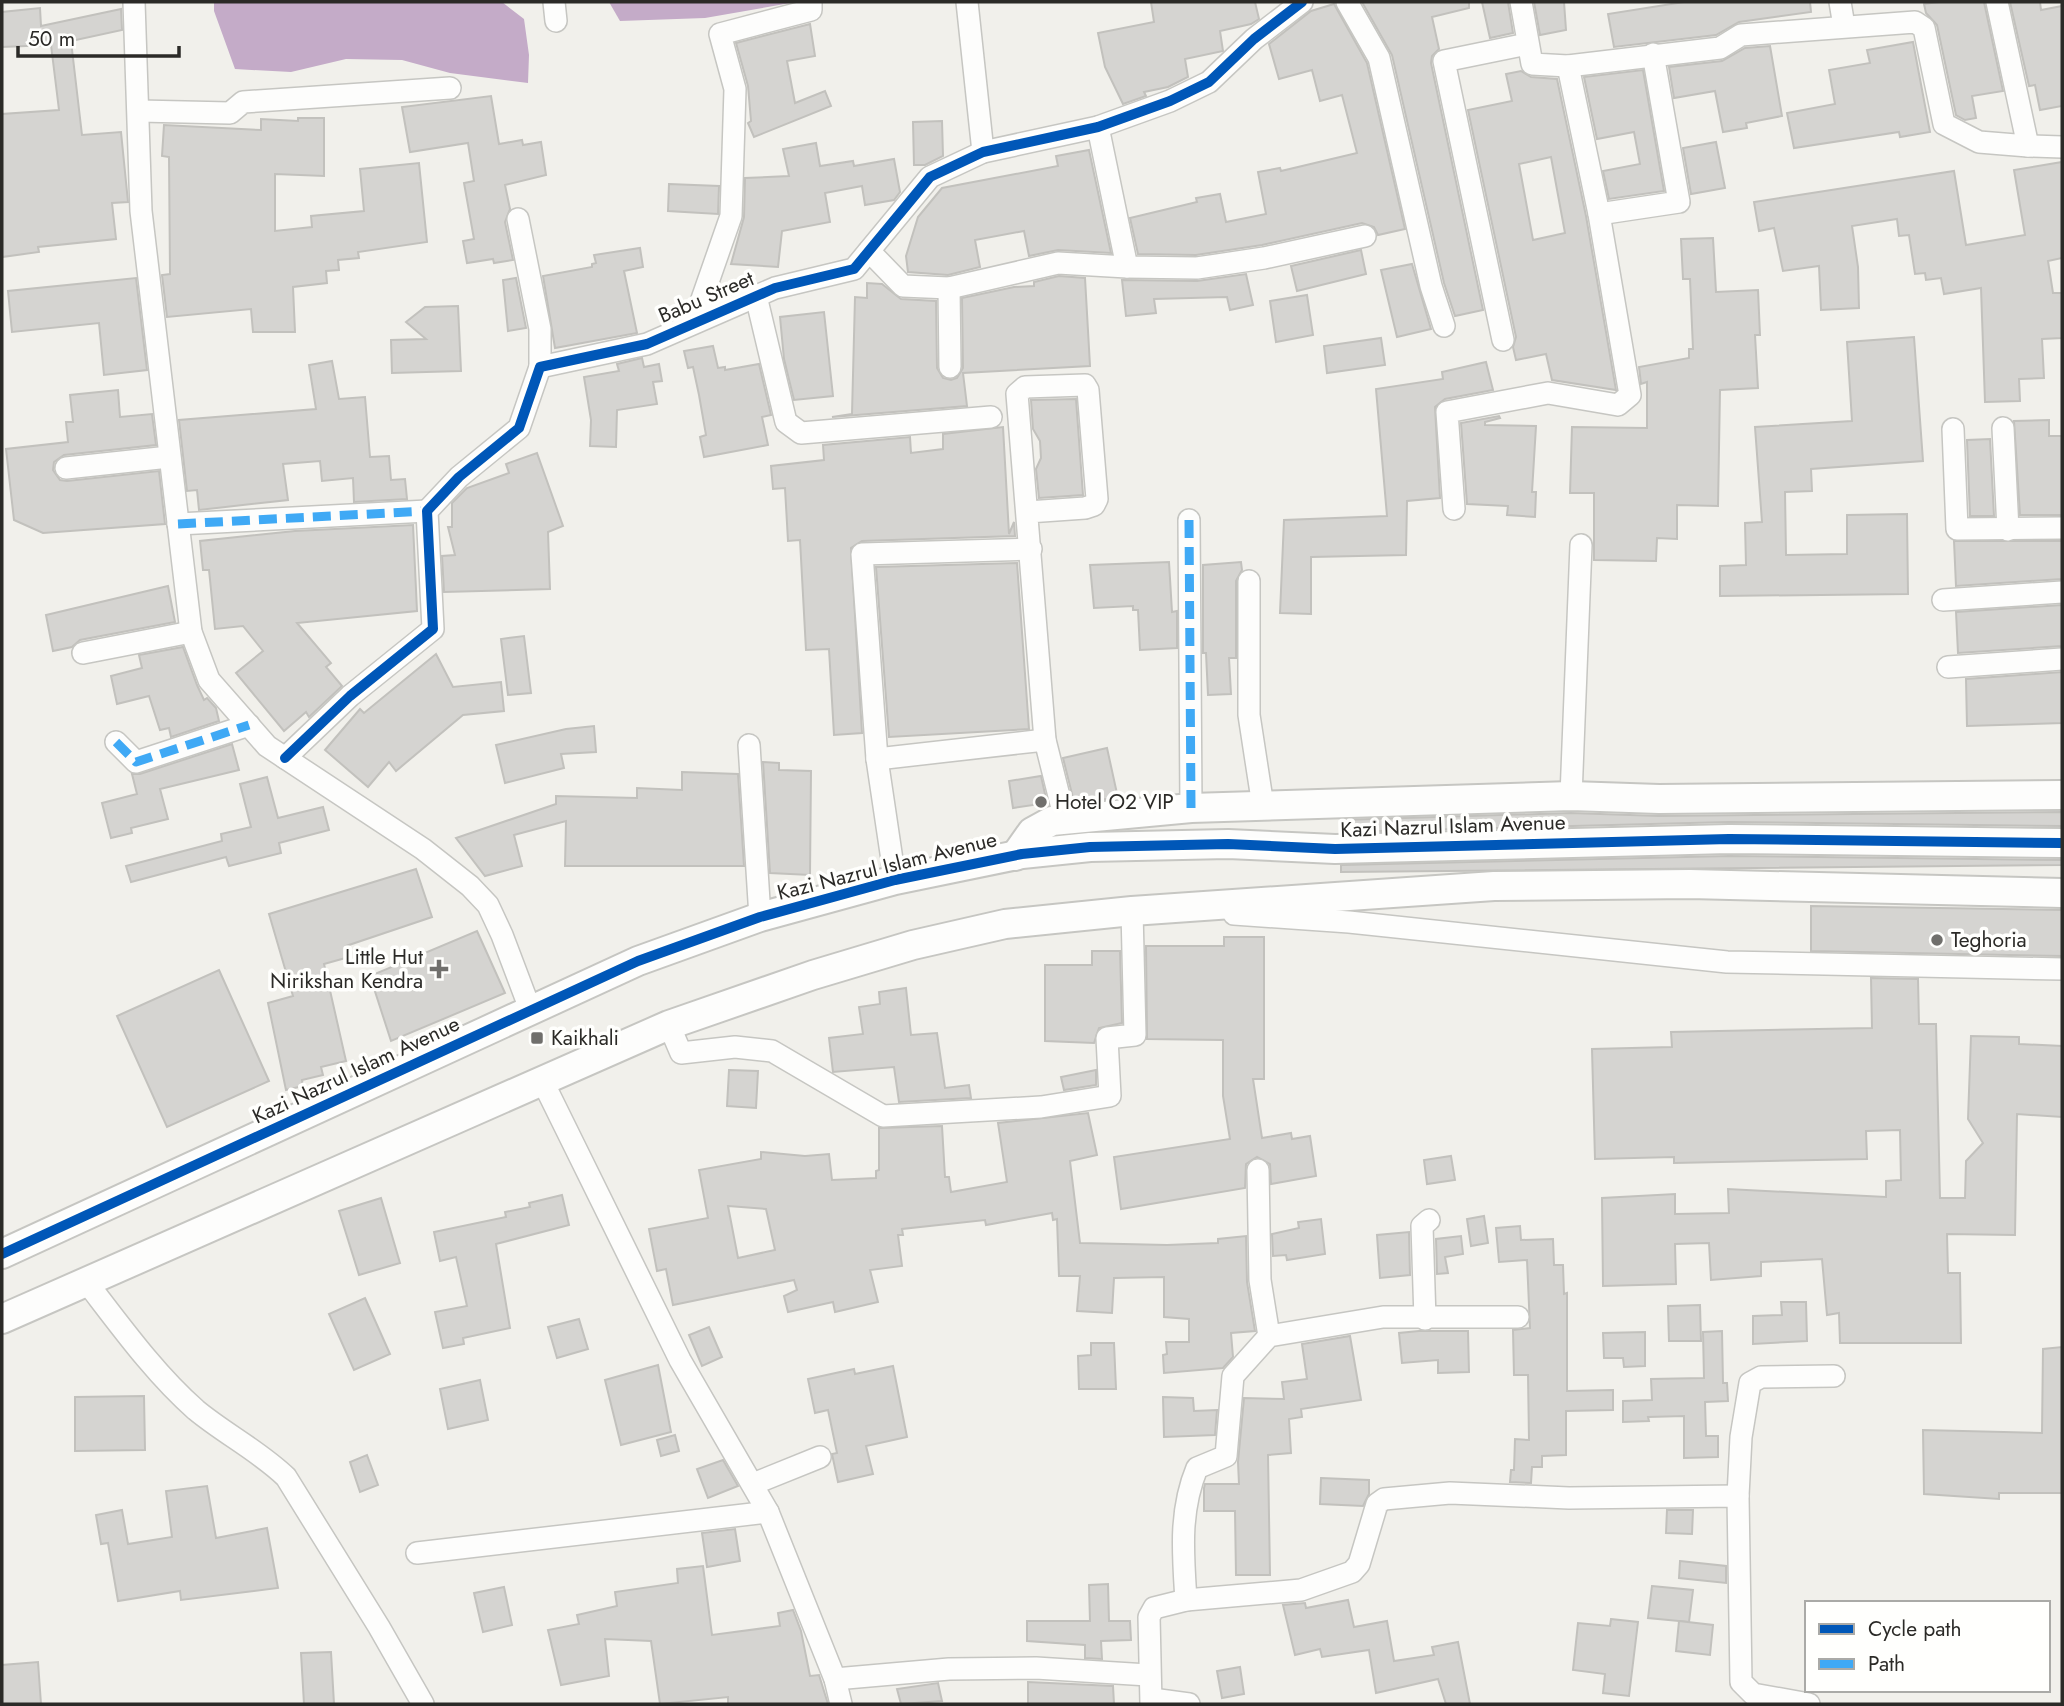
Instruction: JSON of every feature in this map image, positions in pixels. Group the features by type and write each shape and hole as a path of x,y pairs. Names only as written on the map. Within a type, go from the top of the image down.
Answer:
{"main road":[{"path":"1015,856 1032,832 1052,821 1191,808 1570,796 1673,799 2062,795"},
{"name":"Kazi Nazrul Islam Avenue","path":"2,1254 638,961 760,917 895,880 1015,856 1131,846 1228,844 1335,849 1729,839 2062,843"},
{"path":"1549,842 1551,884"},
{"path":"2,1319 85,1280 669,1025 813,975 913,945 1005,924 1145,910 1551,884 1690,884 2062,893"}],"street":[{"path":"134,2 141,211 191,632 209,680 267,746 423,849 470,886 488,905 530,1009"},
{"path":"695,322 731,216 734,89 720,34 811,10 811,2"},
{"path":"967,2 983,152"},
{"name":"Babu Street","path":"540,367 647,344 775,288 854,269 930,177 983,152 1098,127 1170,101 1209,82 1254,39 1302,2"},
{"path":"1347,2 1379,58 1431,286 1444,326"},
{"path":"1521,2 1532,64 1568,66 1720,48 1741,34 1914,22 1924,28 1944,124 1979,142 2062,147"},
{"path":"1840,2 1843,26"},
{"path":"1997,2 2028,146"},
{"path":"1503,340 1444,61 1527,44"},
{"path":"1599,214 1679,202 1653,54"},
{"path":"1454,509 1447,412 1548,393 1618,405 1630,395 1599,214 1568,66"},
{"path":"139,111 230,113 243,102 450,88"},
{"path":"1098,127 1127,267"},
{"path":"178,524 427,511 459,477 519,429 540,367 540,329 518,219"},
{"path":"869,251 903,286 949,288 1058,262 1197,268 1264,258 1366,236"},
{"path":"949,288 950,367"},
{"path":"756,296 786,422 801,432 991,417"},
{"path":"1028,512 1085,508 1094,505 1097,499 1088,390 1085,385 1025,387 1017,394 1045,740 1065,820"},
{"path":"2003,428 2008,530"},
{"path":"1953,429 1957,529 2062,528"},
{"path":"66,468 170,457"},
{"path":"285,758 350,696 433,629 427,511"},
{"path":"1189,520 1191,808"},
{"path":"1570,796 1581,545"},
{"path":"895,880 877,759 862,554 1031,548"},
{"path":"1250,581 1249,715 1264,806"},
{"path":"1942,600 2062,592"},
{"path":"83,653 191,632"},
{"path":"1948,667 2062,659"},
{"path":"116,742 136,762 249,725"},
{"path":"877,759 1045,740"},
{"path":"749,745 760,917"},
{"path":"669,1025 682,1054 735,1047 772,1051 789,1058 883,1116 1041,1107 1110,1096 1107,1038 1135,1035 1145,910 1349,922 1727,962 2062,969"},
{"path":"542,1080 680,1360 768,1511 835,1679 841,1704"},
{"path":"1258,1170 1260,1280 1269,1336"},
{"path":"1424,1319 1422,1226 1429,1220"},
{"path":"85,1280 129,1336 195,1409 268,1460 286,1477 373,1615 423,1704"},
{"path":"1186,1600 1183,1545 1185,1496 1197,1468 1226,1457 1233,1376 1269,1336 1383,1317 1518,1317"},
{"path":"1809,1704 1753,1694 1741,1682 1738,1496 1741,1437 1751,1383 1761,1377 1833,1376"},
{"path":"753,1483 820,1457"},
{"path":"1189,1704 1152,1702 1149,1617 1153,1608 1186,1600 1301,1590 1352,1572 1359,1564 1377,1504 1384,1499 1450,1493 1569,1498 1738,1496"},
{"path":"417,1553 768,1511"},
{"path":"835,1679 961,1668 1036,1668 1149,1675"}],"shaded area":[{"path":"214,2 502,2 524,19 529,55 528,83 450,73 402,60 346,59 291,72 235,69 214,11"},
{"path":"609,2 796,2 705,18 620,21"}],"building":[{"path":"1151,2 1255,2 1259,19 1251,24 1220,31 1223,51 1185,59 1188,77 1168,87 1144,92 1146,96 1123,104 1105,67 1098,33 1154,22"},
{"path":"1362,2 1469,2 1469,8 1432,17 1439,49 1432,56 1431,63 1483,310 1455,316 1444,283 1392,55"},
{"path":"1482,2 1508,2 1513,33 1490,38"},
{"path":"1534,2 1564,2 1566,30 1540,35"},
{"path":"1684,2 1810,2 1811,12 1739,22 1716,35 1614,47 1608,14"},
{"path":"1984,2 2003,91 1972,96 1976,118 1965,120 1956,115 1937,25 1926,13 1924,4"},
{"path":"2010,2 2040,2 2041,10 2062,6 2062,106 2040,110 2035,85 2029,86"},
{"path":"1334,4 1367,63 1405,229 1378,235 1374,227 1362,223 1262,245 1196,255 1138,254 1130,218 1197,202 1196,198 1220,194 1226,222 1266,214 1258,172 1280,168 1281,171 1357,153 1342,95 1320,101 1312,70 1279,79 1269,44 1311,11"},
{"path":"40,8 41,26 121,9 122,30 71,41 82,135 121,132 128,202 112,203 116,239 38,247 39,252 2,257 2,114 59,110 51,45 2,47 2,12"},
{"path":"810,24 815,56 787,61 795,103 825,91 831,106 754,137 748,123 751,121 748,86 736,43"},
{"path":"1913,42 1930,132 1900,137 1899,132 1794,148 1787,113 1835,104 1829,70 1870,63 1867,50"},
{"path":"1770,46 1782,116 1746,123 1747,128 1723,132 1715,91 1674,98 1669,67 1722,61 1745,48"},
{"path":"1643,70 1664,191 1609,199 1603,171 1640,164 1634,132 1597,139 1584,77"},
{"path":"1521,71 1531,77 1557,79 1586,216 1616,390 1552,380 1546,354 1516,360 1513,347 1516,337 1468,110 1512,101 1506,74","holes":["1551,157 1565,233 1533,240 1519,164"]},
{"path":"491,96 499,144 522,140 523,145 541,142 546,175 505,185 510,209 505,222 513,260 494,263 493,259 467,263 463,241 474,239 464,183 474,181 468,143 410,152 402,107"},
{"path":"298,118 324,118 324,176 275,174 275,231 312,227 311,216 364,211 360,169 419,163 427,242 358,252 359,258 338,260 339,270 326,271 327,283 293,287 295,332 253,332 251,309 167,317 162,275 170,274 169,157 162,156 164,125 261,130 261,119 298,121"},
{"path":"942,121 943,156 925,165 914,165 913,122"},
{"path":"1716,142 1725,188 1691,194 1683,148"},
{"path":"816,143 820,166 853,161 854,166 894,159 900,192 894,200 865,205 862,186 825,193 830,222 782,231 778,267 731,264 744,217 745,178 789,176 783,149"},
{"path":"1089,150 1111,253 1058,250 1029,256 1024,231 975,240 980,267 948,275 908,272 906,256 918,217 942,188 1058,166 1056,156"},
{"path":"2062,162 2062,258 2048,261 2053,293 2062,293 2062,338 2042,339 2044,378 2019,379 2020,401 1985,402 1981,288 1944,294 1941,278 1926,280 1925,273 1915,274 1909,235 1899,236 1897,219 1852,226 1858,267 1859,308 1821,310 1819,266 1783,271 1774,228 1759,231 1754,202 1954,171 1966,245 2025,235 2014,170"},
{"path":"669,184 719,186 718,214 668,211"},
{"path":"1713,238 1716,292 1758,290 1760,335 1755,335 1758,388 1720,390 1718,506 1677,505 1677,539 1657,538 1656,561 1594,560 1594,493 1570,493 1572,427 1647,428 1647,382 1641,384 1639,367 1689,358 1689,349 1693,349 1690,279 1683,279 1681,239"},
{"path":"640,248 643,267 624,271 637,333 555,348 543,276 592,267 592,264 596,263 594,255"},
{"path":"1361,250 1366,274 1297,291 1291,266"},
{"path":"1412,264 1431,329 1397,337 1381,270"},
{"path":"1246,274 1253,305 1230,310 1227,297 1154,299 1156,313 1126,316 1122,280 1197,281"},
{"path":"1059,276 1085,278 1090,366 963,373 967,406 832,417 852,414 855,297 867,298 867,283 882,284 901,299 936,301 937,368 943,378 951,380 957,378 963,368 962,298 1014,287 1034,286 1034,282"},
{"path":"136,278 147,370 104,375 99,323 12,332 8,291"},
{"path":"516,278 526,328 508,331 503,280"},
{"path":"1307,295 1313,335 1276,342 1270,301"},
{"path":"458,306 461,371 392,373 391,340 426,339 406,322 425,307"},
{"path":"824,312 833,396 794,400 784,359 780,317"},
{"path":"1914,337 1923,461 1811,469 1812,491 1785,492 1786,555 1847,554 1847,515 1907,514 1908,594 1720,596 1720,566 1746,565 1745,523 1762,522 1755,427 1852,421 1847,342"},
{"path":"1381,338 1385,365 1327,373 1324,346"},
{"path":"713,346 718,368 725,367 725,370 759,364 771,415 762,417 768,445 704,457 700,437 706,435 699,395 693,367 688,368 684,351"},
{"path":"642,358 644,367 659,364 662,381 653,382 657,404 617,410 616,447 590,446 591,420 584,377 619,371 617,364"},
{"path":"332,361 339,399 365,397 370,457 389,456 391,480 405,479 407,499 354,502 353,478 322,481 320,461 283,464 288,500 199,510 197,490 187,491 179,420 316,409 309,365"},
{"path":"1486,362 1493,390 1445,399 1435,407 1440,498 1407,501 1406,555 1311,557 1311,614 1280,613 1284,520 1387,516 1376,389 1443,379 1442,372"},
{"path":"118,390 120,417 152,414 156,445 64,455 54,462 53,470 60,480 67,481 159,471 165,524 43,533 14,520 6,449 68,442 66,422 73,422 70,395"},
{"path":"1076,399 1083,495 1039,498 1036,469 1041,458 1040,441 1033,429 1031,400"},
{"path":"1499,416 1500,418 1485,422 1485,425 1536,426 1532,492 1536,492 1535,517 1507,515 1508,506 1467,504 1461,423"},
{"path":"2049,420 2049,436 2062,436 2062,515 2020,515 2014,421"},
{"path":"1003,427 1009,534 1014,522 1015,536 862,541 851,548 862,733 834,735 829,649 806,650 800,540 788,541 785,488 773,489 771,466 824,460 823,445 910,437 911,453 943,449 943,434"},
{"path":"1990,439 1994,516 1970,516 1967,440"},
{"path":"537,453 563,526 548,532 550,589 444,592 442,556 455,555 448,527 452,527 452,503 467,488 509,473 506,464"},
{"path":"413,525 417,611 297,623 331,663 326,667 342,686 309,717 306,712 284,731 236,673 263,651 243,626 215,629 209,570 203,570 200,541 295,531"},
{"path":"1954,541 2062,541 2062,579 1956,586"},
{"path":"1169,562 1172,612 1177,611 1177,648 1140,650 1138,610 1133,610 1133,606 1094,608 1090,565"},
{"path":"1241,562 1242,570 1236,581 1236,658 1229,658 1231,694 1208,695 1206,653 1203,653 1203,565"},
{"path":"1017,563 1029,729 889,737 876,567"},
{"path":"168,586 175,622 80,640 72,647 53,651 46,615"},
{"path":"2062,605 2062,646 1958,653 1956,612"},
{"path":"524,636 531,693 508,695 501,639"},
{"path":"183,647 204,700 207,698 216,708 219,721 171,737 169,728 160,730 149,696 117,704 111,676 142,668 139,655"},
{"path":"436,654 453,687 501,682 504,711 463,715 396,771 389,762 368,787 325,750 360,709 364,713"},
{"path":"2062,672 2062,723 1967,726 1966,679"},
{"path":"594,726 596,752 561,754 564,768 505,783 496,745 566,729"},
{"path":"232,744 239,770 160,789 168,819 131,828 132,833 111,838 102,803 137,794 132,774 140,774"},
{"path":"1107,748 1118,798 1074,802 1063,758"},
{"path":"763,762 779,763 779,770 811,771 810,875 770,873"},
{"path":"682,772 738,774 744,866 565,866 566,821 514,835 522,866 485,876 456,838 556,804 556,796 637,798 637,788 682,790"},
{"path":"1041,776 1047,803 1013,808 1009,781"},
{"path":"267,777 278,818 323,807 329,830 279,843 281,853 229,866 226,857 131,882 126,866 222,841 221,834 251,827 240,784"},
{"path":"2062,812 2062,826 1729,822 1341,832 1340,820 1571,813 1659,816"},
{"path":"1729,856 2062,860 2062,865 1341,872 1341,865"},
{"path":"416,869 432,917 346,946 349,957 324,964 346,1061 321,1067 323,1075 302,1080 303,1086 286,1090 268,1003 293,996 269,914"},
{"name":"Teghoria","path":"1811,906 2062,910 2062,956 1811,951"},
{"path":"477,931 505,993 391,1041 370,976"},
{"path":"1224,937 1264,937 1264,1079 1253,1079 1262,1138 1291,1133 1292,1139 1310,1136 1316,1176 1271,1184 1270,1164 1257,1157 1246,1164 1245,1188 1121,1209 1114,1157 1230,1139 1223,1096 1223,1040 1147,1039 1146,946 1224,946"},
{"path":"1092,951 1120,951 1122,1023 1099,1028 1094,1043 1045,1041 1045,965 1092,965"},
{"path":"219,970 269,1081 167,1127 117,1016"},
{"path":"1871,978 1918,979 1919,1024 1936,1024 1940,1198 1965,1198 1966,1161 1983,1143 1968,1119 1971,1036 2019,1037 2019,1044 2062,1046 2062,1117 2017,1114 2015,1235 1947,1234 1948,1273 1960,1273 1961,1343 1840,1343 1839,1313 1827,1315 1822,1259 1761,1262 1761,1276 1711,1280 1709,1243 1675,1244 1676,1284 1603,1286 1602,1198 1675,1194 1675,1214 1729,1213 1728,1189 1886,1197 1886,1181 1901,1180 1900,1130 1866,1131 1867,1159 1674,1163 1674,1157 1595,1159 1592,1049 1672,1047 1671,1032 1872,1028"},
{"path":"906,988 911,1035 937,1033 945,1088 969,1085 971,1098 899,1102 894,1067 833,1072 829,1038 863,1034 859,1007 880,1004 879,992"},
{"path":"729,1070 758,1071 756,1108 727,1106"},
{"path":"1096,1070 1096,1085 1064,1090 1061,1077"},
{"path":"1088,1113 1097,1155 1070,1161 1080,1243 1218,1243 1218,1239 1246,1236 1247,1282 1255,1331 1231,1333 1233,1357 1223,1368 1164,1373 1163,1355 1167,1354 1166,1342 1189,1342 1189,1319 1164,1317 1164,1277 1114,1278 1112,1313 1077,1311 1080,1276 1059,1276 1057,1219 1053,1220 1052,1213 986,1225 985,1220 902,1229 903,1235 898,1235 902,1266 870,1270 878,1302 835,1312 833,1302 788,1312 784,1296 797,1290 794,1280 673,1305 666,1269 657,1271 649,1229 708,1218 699,1170 761,1159 761,1152 805,1156 829,1154 832,1180 876,1178 876,1171 879,1170 879,1128 942,1126 945,1177 949,1177 951,1192 1007,1182 998,1123","holes":["728,1206 766,1209 775,1250 738,1258"]},
{"path":"1451,1156 1455,1180 1427,1184 1424,1160"},
{"path":"562,1195 569,1225 496,1244 510,1328 463,1338 464,1344 443,1348 435,1312 467,1306 456,1257 440,1261 434,1232 506,1217 505,1212 530,1207 529,1203"},
{"path":"381,1198 400,1263 359,1275 339,1211"},
{"path":"1484,1216 1488,1243 1471,1246 1467,1219"},
{"path":"1321,1219 1325,1254 1287,1260 1286,1255 1273,1256 1272,1234 1299,1228 1298,1222"},
{"path":"1520,1226 1521,1240 1553,1239 1554,1265 1563,1265 1564,1294 1567,1293 1567,1391 1613,1390 1613,1410 1566,1411 1566,1455 1542,1456 1542,1467 1532,1467 1531,1483 1510,1482 1511,1470 1514,1470 1515,1439 1529,1440 1528,1375 1514,1375 1513,1330 1530,1328 1527,1260 1499,1262 1496,1228"},
{"path":"1409,1232 1410,1275 1380,1278 1377,1235"},
{"path":"1461,1236 1463,1254 1445,1257 1448,1273 1437,1274 1436,1239"},
{"path":"365,1298 390,1354 354,1370 329,1314"},
{"path":"1781,1302 1806,1302 1807,1341 1753,1344 1753,1316 1782,1315"},
{"path":"1700,1305 1701,1341 1669,1341 1668,1306"},
{"path":"579,1319 588,1349 557,1358 548,1327"},
{"path":"709,1327 722,1357 702,1366 689,1335"},
{"path":"1468,1331 1469,1372 1438,1373 1438,1360 1402,1363 1399,1333"},
{"path":"1722,1331 1723,1383 1727,1383 1728,1401 1705,1402 1706,1436 1718,1436 1718,1457 1684,1458 1684,1416 1648,1417 1649,1421 1623,1422 1623,1401 1652,1400 1651,1379 1704,1378 1703,1332"},
{"path":"1645,1332 1645,1366 1624,1367 1623,1358 1604,1358 1603,1333"},
{"path":"1350,1336 1361,1400 1301,1409 1302,1417 1289,1419 1291,1453 1268,1455 1270,1575 1236,1575 1235,1511 1204,1511 1204,1488 1205,1484 1239,1484 1238,1462 1244,1398 1284,1399 1282,1382 1307,1379 1302,1344"},
{"path":"1091,1343 1114,1343 1116,1389 1079,1389 1078,1356 1091,1355"},
{"path":"2062,1347 2062,1493 1999,1493 1999,1499 1924,1494 1923,1430 2042,1433 2043,1349"},
{"path":"658,1365 671,1432 621,1445 605,1380"},
{"path":"893,1366 907,1437 866,1446 873,1474 838,1482 832,1454 837,1453 828,1410 815,1413 808,1379 854,1369 855,1374"},
{"path":"480,1380 488,1420 448,1429 440,1389"},
{"path":"144,1396 145,1450 75,1451 75,1397"},
{"path":"1163,1397 1193,1398 1194,1411 1217,1410 1215,1435 1164,1437"},
{"path":"675,1435 679,1451 661,1456 657,1440"},
{"path":"367,1455 378,1485 360,1492 350,1462"},
{"path":"723,1460 738,1486 708,1498 697,1469"},
{"path":"1321,1478 1369,1480 1369,1494 1363,1506 1320,1504"},
{"path":"207,1486 216,1538 267,1528 278,1588 181,1600 180,1591 118,1601 108,1543 101,1544 96,1515 122,1510 128,1544 172,1537 166,1491"},
{"path":"1667,1510 1693,1510 1692,1534 1666,1533"},
{"path":"735,1529 740,1561 707,1567 702,1533"},
{"path":"1680,1561 1726,1566 1726,1583 1679,1578"},
{"path":"703,1566 712,1635 780,1626 778,1613 793,1610 801,1631 810,1676 819,1675 828,1704 728,1704 728,1697 660,1704 651,1641 605,1639 609,1676 561,1685 548,1630 579,1624 577,1615 617,1606 615,1592 678,1583 677,1569"},
{"path":"1108,1584 1109,1621 1130,1621 1131,1640 1101,1641 1102,1659 1085,1658 1085,1645 1027,1641 1027,1621 1090,1621 1089,1585"},
{"path":"1652,1586 1693,1590 1689,1622 1648,1618"},
{"path":"504,1587 512,1625 483,1632 474,1593"},
{"path":"1348,1600 1354,1627 1387,1621 1394,1661 1434,1655 1432,1647 1458,1642 1470,1704 1446,1704 1438,1679 1376,1693 1369,1650 1322,1657 1320,1649 1295,1655 1283,1605 1305,1603 1306,1608"},
{"path":"1611,1619 1638,1622 1629,1696 1603,1693 1605,1674 1573,1670 1578,1623 1610,1626"},
{"path":"1679,1621 1713,1625 1710,1655 1676,1651"},
{"path":"331,1652 334,1704 304,1704 301,1653"},
{"path":"38,1662 41,1704 2,1704 2,1665"},
{"path":"1240,1667 1244,1694 1222,1698 1217,1671"},
{"path":"1028,1682 1113,1686 1114,1704 1028,1704"},
{"path":"938,1683 942,1701 901,1704 897,1689"}],"marked path":[{"path":"178,524 427,511"},
{"path":"1189,520 1191,808"},
{"path":"116,742 136,762 249,725"}],"cycle path":[{"path":"285,758 350,696 433,629 427,511 459,477 519,428 540,367 647,344 775,288 854,269 930,177 983,152 1098,127 1170,101 1209,82 1254,39 1302,2"},
{"path":"2,1254 638,961 760,917 895,880 1022,854 1090,847 1228,844 1335,849 1729,839 2062,843"}],"place":[{"name":"Hotel O2 VIP","path":"1041,802"},
{"name":"Teghoria","path":"1937,940"},
{"name":"Little Hut Nirikshan Kendra","path":"439,969"},
{"name":"Kaikhali","path":"537,1038"}]}
